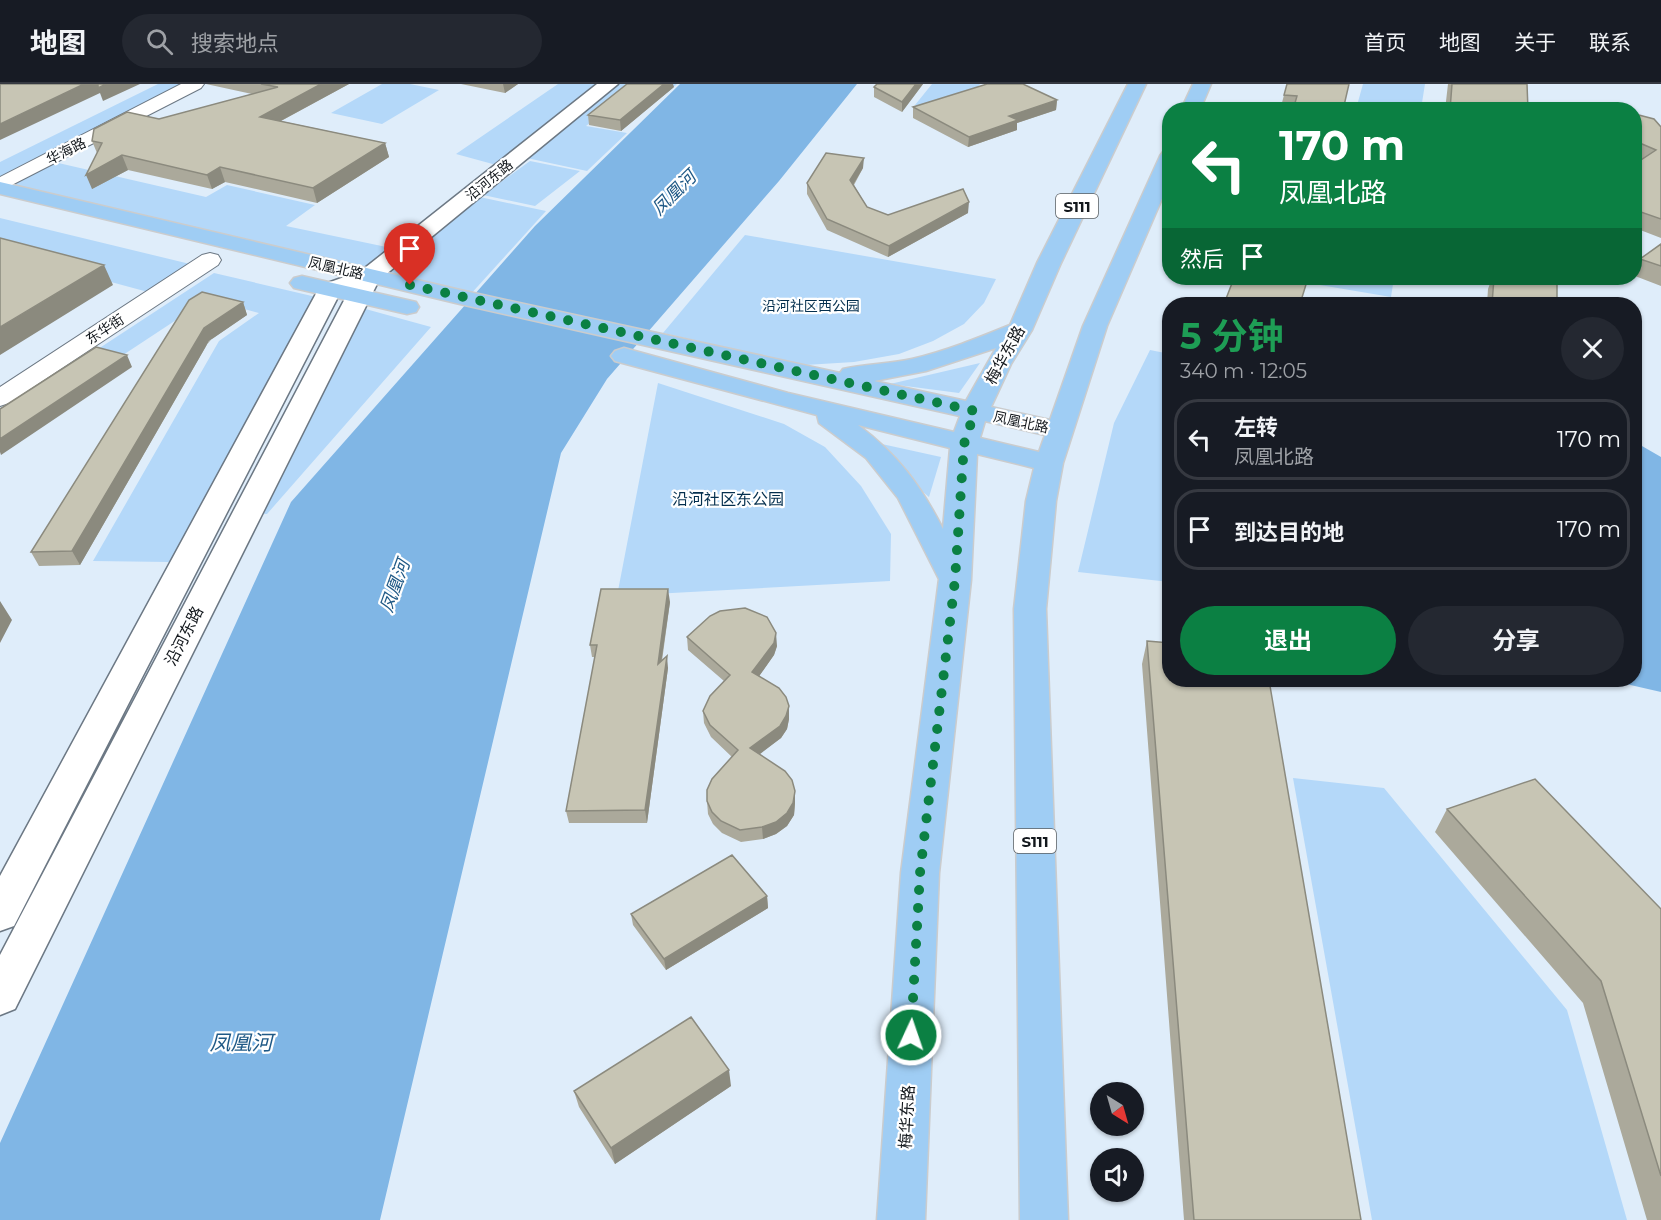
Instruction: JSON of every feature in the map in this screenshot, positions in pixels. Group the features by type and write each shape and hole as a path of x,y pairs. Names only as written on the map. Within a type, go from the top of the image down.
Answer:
{"main road":[{"name":"梅华东路","path":"901,1220 920,873 955,580 964,444 975,411 998,364 1020,330 1049,263 1137,84"},
{"path":"1194,102 1202,84"},
{"name":"S111","path":"1044,1220 1030,609 1041,501 1055,447 1095,326 1162,174"},
{"name":"凤凰北路","path":"0,186 439,313 633,358 782,399 964,444 1055,447"},
{"path":"0,208 221,263"},
{"name":"凤凰北路","path":"284,279 460,297 975,411 1055,447"},
{"path":"814,377 876,374 926,365 1020,330"},
{"path":"782,399 832,418 876,452 911,495 955,580"}],"street":[{"name":"华海路","path":"0,186 195,84"},
{"name":"沿河东路","path":"0,914 352,287 609,84"},
{"name":"东华街","path":"0,398 221,263"},
{"name":"沿河东路","path":"0,996 352,287"}],"green space":[{"path":"158,84 190,84 0,182 0,162"},
{"path":"382,84 410,84 439,90 382,124 331,113"},
{"path":"558,84 602,84 500,166 456,154"},
{"path":"616,84 677,84 667,93 633,88 586,126 627,133 587,171 522,157"},
{"path":"932,84 980,84 966,98 951,105 934,107 915,105"},
{"path":"1363,84 1425,84 1422,102 1358,102"},
{"path":"530,161 580,171 535,206 483,195"},
{"path":"54,162 206,197 227,185 315,205 286,226 396,249 366,272 5,186"},
{"path":"475,196 546,211 469,296 376,274"},
{"path":"0,218 190,264 148,292 0,252"},
{"name":"沿河社区西公园","path":"745,235 996,279 984,303 964,324 933,341 899,354 854,362 805,365 663,333"},
{"path":"214,273 329,300 169,562 93,561 219,341 259,313 208,299 120,357 95,351"},
{"path":"1320,285 1393,285 1391,297"},
{"path":"351,305 431,327 267,514 236,513"},
{"path":"1150,350 1162,352 1162,581 1078,572 1114,423"},
{"path":"980,363 959,393 890,384"},
{"name":"沿河社区东公园","path":"658,383 784,424 825,447 861,486 891,534 890,581 617,596"},
{"path":"859,439 941,457 929,497"},
{"path":"1293,778 1384,788 1567,1010 1627,1220 1372,1220"}],"water":[{"name":"凤凰河","path":"680,84 857,84 779,181 607,379 561,453 380,1220 0,1220 0,1143 291,502 535,226"},
{"path":"1642,446 1661,457 1661,692 1639,687 1642,687"}],"building":[{"path":"0,84 84,84 0,124"},
{"path":"261,84 321,84 260,117 385,143 313,188 220,167 207,175 122,155 86,175 102,143 92,141 94,129 127,112 159,119 278,87"},
{"path":"627,84 664,84 620,120 588,115"},
{"path":"877,84 916,84 902,102 874,87"},
{"path":"987,84 1023,84 1057,100 1009,116 1018,120 969,137 913,107"},
{"path":"1287,84 1349,84 1345,102 1295,102 1297,96 1284,95"},
{"path":"1452,84 1527,84 1528,102 1451,102"},
{"path":"1642,116 1654,119 1661,127 1661,219 1642,212 1642,159 1656,150 1642,144"},
{"path":"826,153 864,158 850,180 867,207 888,215 963,189 969,202 889,246 827,219 807,183"},
{"path":"0,238 104,265 0,327"},
{"path":"1661,244 1661,266 1642,260"},
{"path":"1231,285 1306,285 1302,297 1227,297"},
{"path":"1493,285 1557,285 1557,297 1493,297"},
{"path":"202,292 243,302 204,328 72,551 31,552 189,300"},
{"path":"96,347 127,355 0,439 0,409"},
{"path":"601,589 668,589 658,664 667,656 645,810 566,811 597,645 590,645"},
{"path":"745,608 767,617 776,633 774,643 752,672 779,688 789,706 780,726 750,748 785,771 792,780 795,791 793,803 787,813 776,822 762,827 740,830 721,821 712,812 707,801 707,790 712,779 738,750 710,725 703,711 710,696 730,675 687,637 710,616 720,611"},
{"path":"1147,641 1162,642 1162,687 1270,687 1361,1220 1194,1220"},
{"path":"1535,779 1661,909 1661,1176 1601,981 1447,809"},
{"path":"732,855 767,896 664,959 631,914"},
{"path":"691,1017 729,1070 611,1148 574,1091"}],"route":[{"path":"410,285 814,377 975,411 964,444 955,580 920,873 911,1035"}]}
